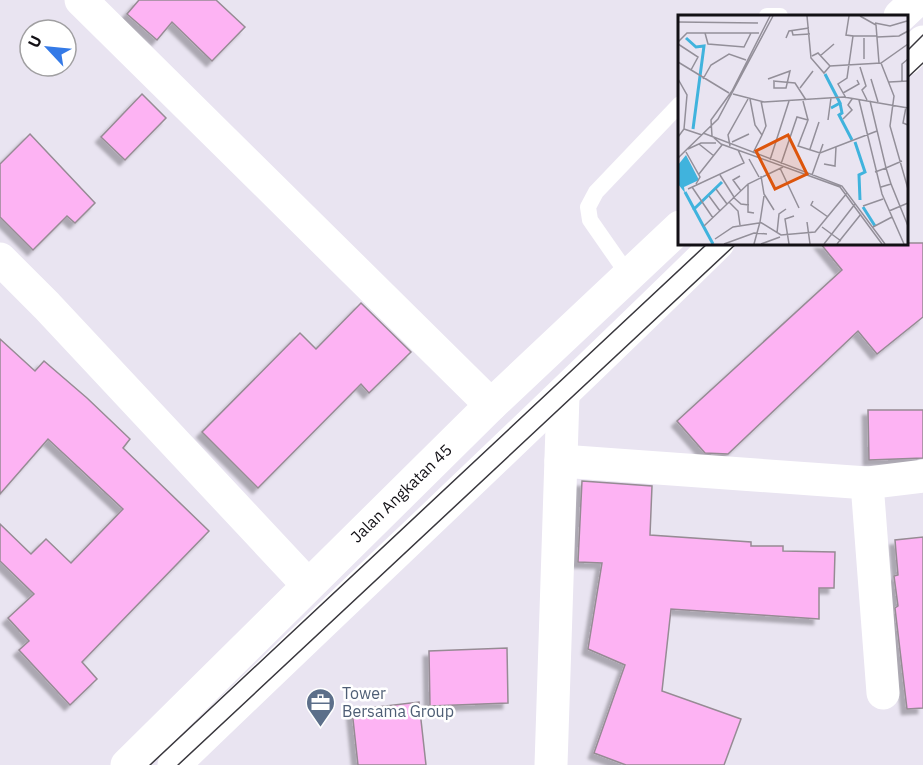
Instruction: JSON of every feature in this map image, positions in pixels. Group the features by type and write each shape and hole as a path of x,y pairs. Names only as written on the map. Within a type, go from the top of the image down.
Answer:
{"street":[{"path":"81,0 491,405"},
{"path":"901,15 917,0"},
{"path":"908,57 923,42"},
{"name":"Jalan Angkatan 45","path":"128,765 491,405 678,229"},
{"path":"174,765 328,616 562,396 717,244"},
{"path":"0,259 47,306 308,585"},
{"path":"560,762 562,396"},
{"path":"561,461 867,483 923,476"},
{"path":"867,483 883,693"}],"lane":[{"path":"629,276 590,220 588,207 596,192 678,106"}],"building":[{"path":"139,0 216,0 245,27 212,61 172,22 157,40 127,14"},
{"path":"142,94 166,118 125,160 101,137"},
{"path":"30,134 95,203 75,223 67,216 33,250 0,217 0,164"},
{"path":"923,243 923,317 877,354 858,331 728,454 705,453 677,421 842,270 821,244"},
{"path":"361,303 411,352 369,393 361,384 258,488 202,432 300,333 316,349"},
{"path":"0,339 35,371 44,361 87,398 130,439 123,448 209,531 82,662 97,679 70,705 19,650 29,641 8,618 34,594 0,561 0,524 31,554 46,539 71,563 123,509 48,439 0,494"},
{"path":"868,410 923,410 923,458 869,460"},
{"path":"582,481 652,486 650,535 751,542 751,546 783,546 783,551 835,552 834,588 819,588 819,619 671,609 662,691 741,719 724,765 626,765 594,753 625,665 588,649 602,563 578,562"},
{"path":"923,537 923,708 907,709 895,608 898,606 894,576 898,575 895,540"},
{"path":"507,648 508,703 430,706 429,651"},
{"path":"419,702 426,765 358,765 352,710"}],"tram line":[{"path":"908,50 923,35"},
{"path":"908,77 923,63"},
{"path":"150,765 707,244"},
{"path":"178,765 736,244"}],"place":[{"name":"Tower Bersama Group","path":"321,728"}]}
